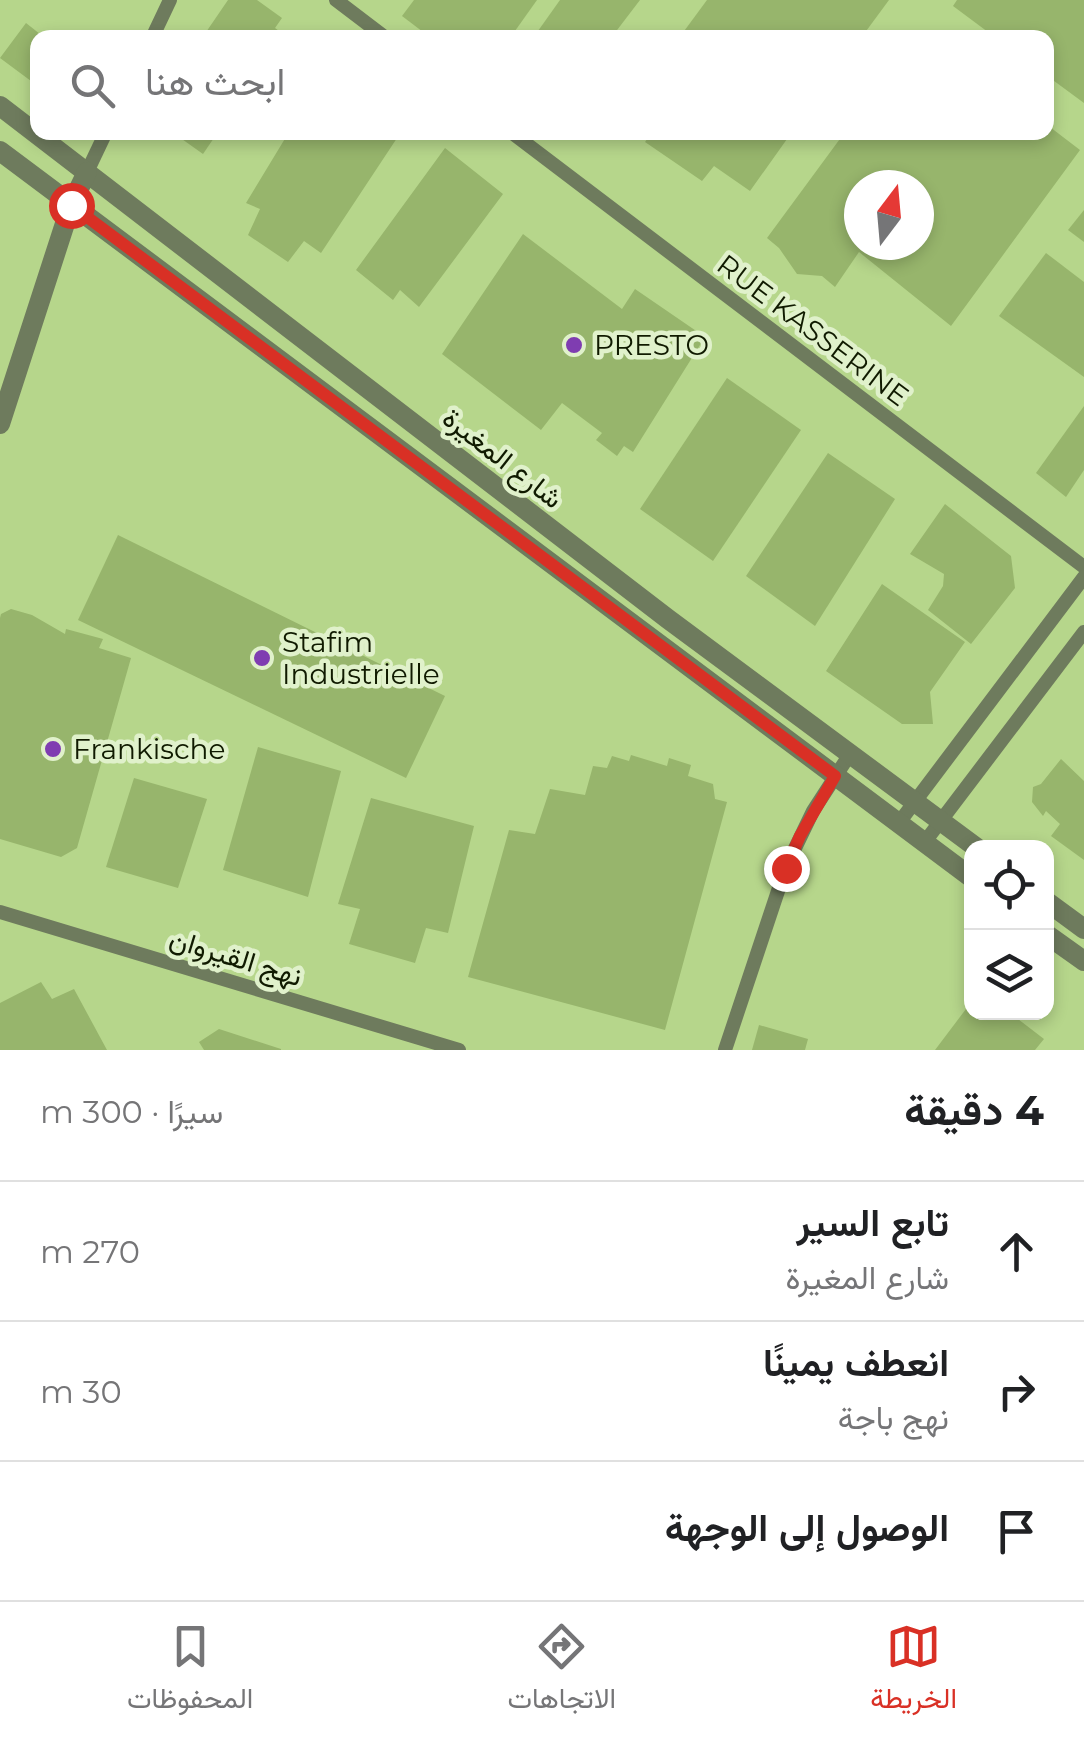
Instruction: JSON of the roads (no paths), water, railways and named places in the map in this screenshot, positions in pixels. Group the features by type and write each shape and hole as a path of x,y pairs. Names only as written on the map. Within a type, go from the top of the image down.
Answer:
{"street":[{"name":"شارع المغيرة","path":"0,106 30,129"},
{"name":"شارع المغيرة","path":"45,140 652,607 967,840"},
{"name":"شارع المغيرة","path":"0,151 964,872"},
{"path":"0,424 71,205 87,172"},
{"path":"1054,907 1084,930"},
{"path":"1054,940 1084,961"}],"lane":[{"path":"156,30 170,0"},
{"path":"336,0 375,30"},
{"path":"87,172 102,140"},
{"name":"RUE KASSERINE","path":"522,140 1084,567"},
{"path":"898,824 1084,577"},
{"path":"924,843 1084,632"},
{"path":"726,1050 786,868 800,836 850,754"},
{"name":"نهج القيروان","path":"0,912 458,1050"}],"place":[{"name":"PRESTO","path":"574,345"},
{"name":"Stafim Industrielle","path":"262,658"},
{"name":"Frankische","path":"53,749"}]}
